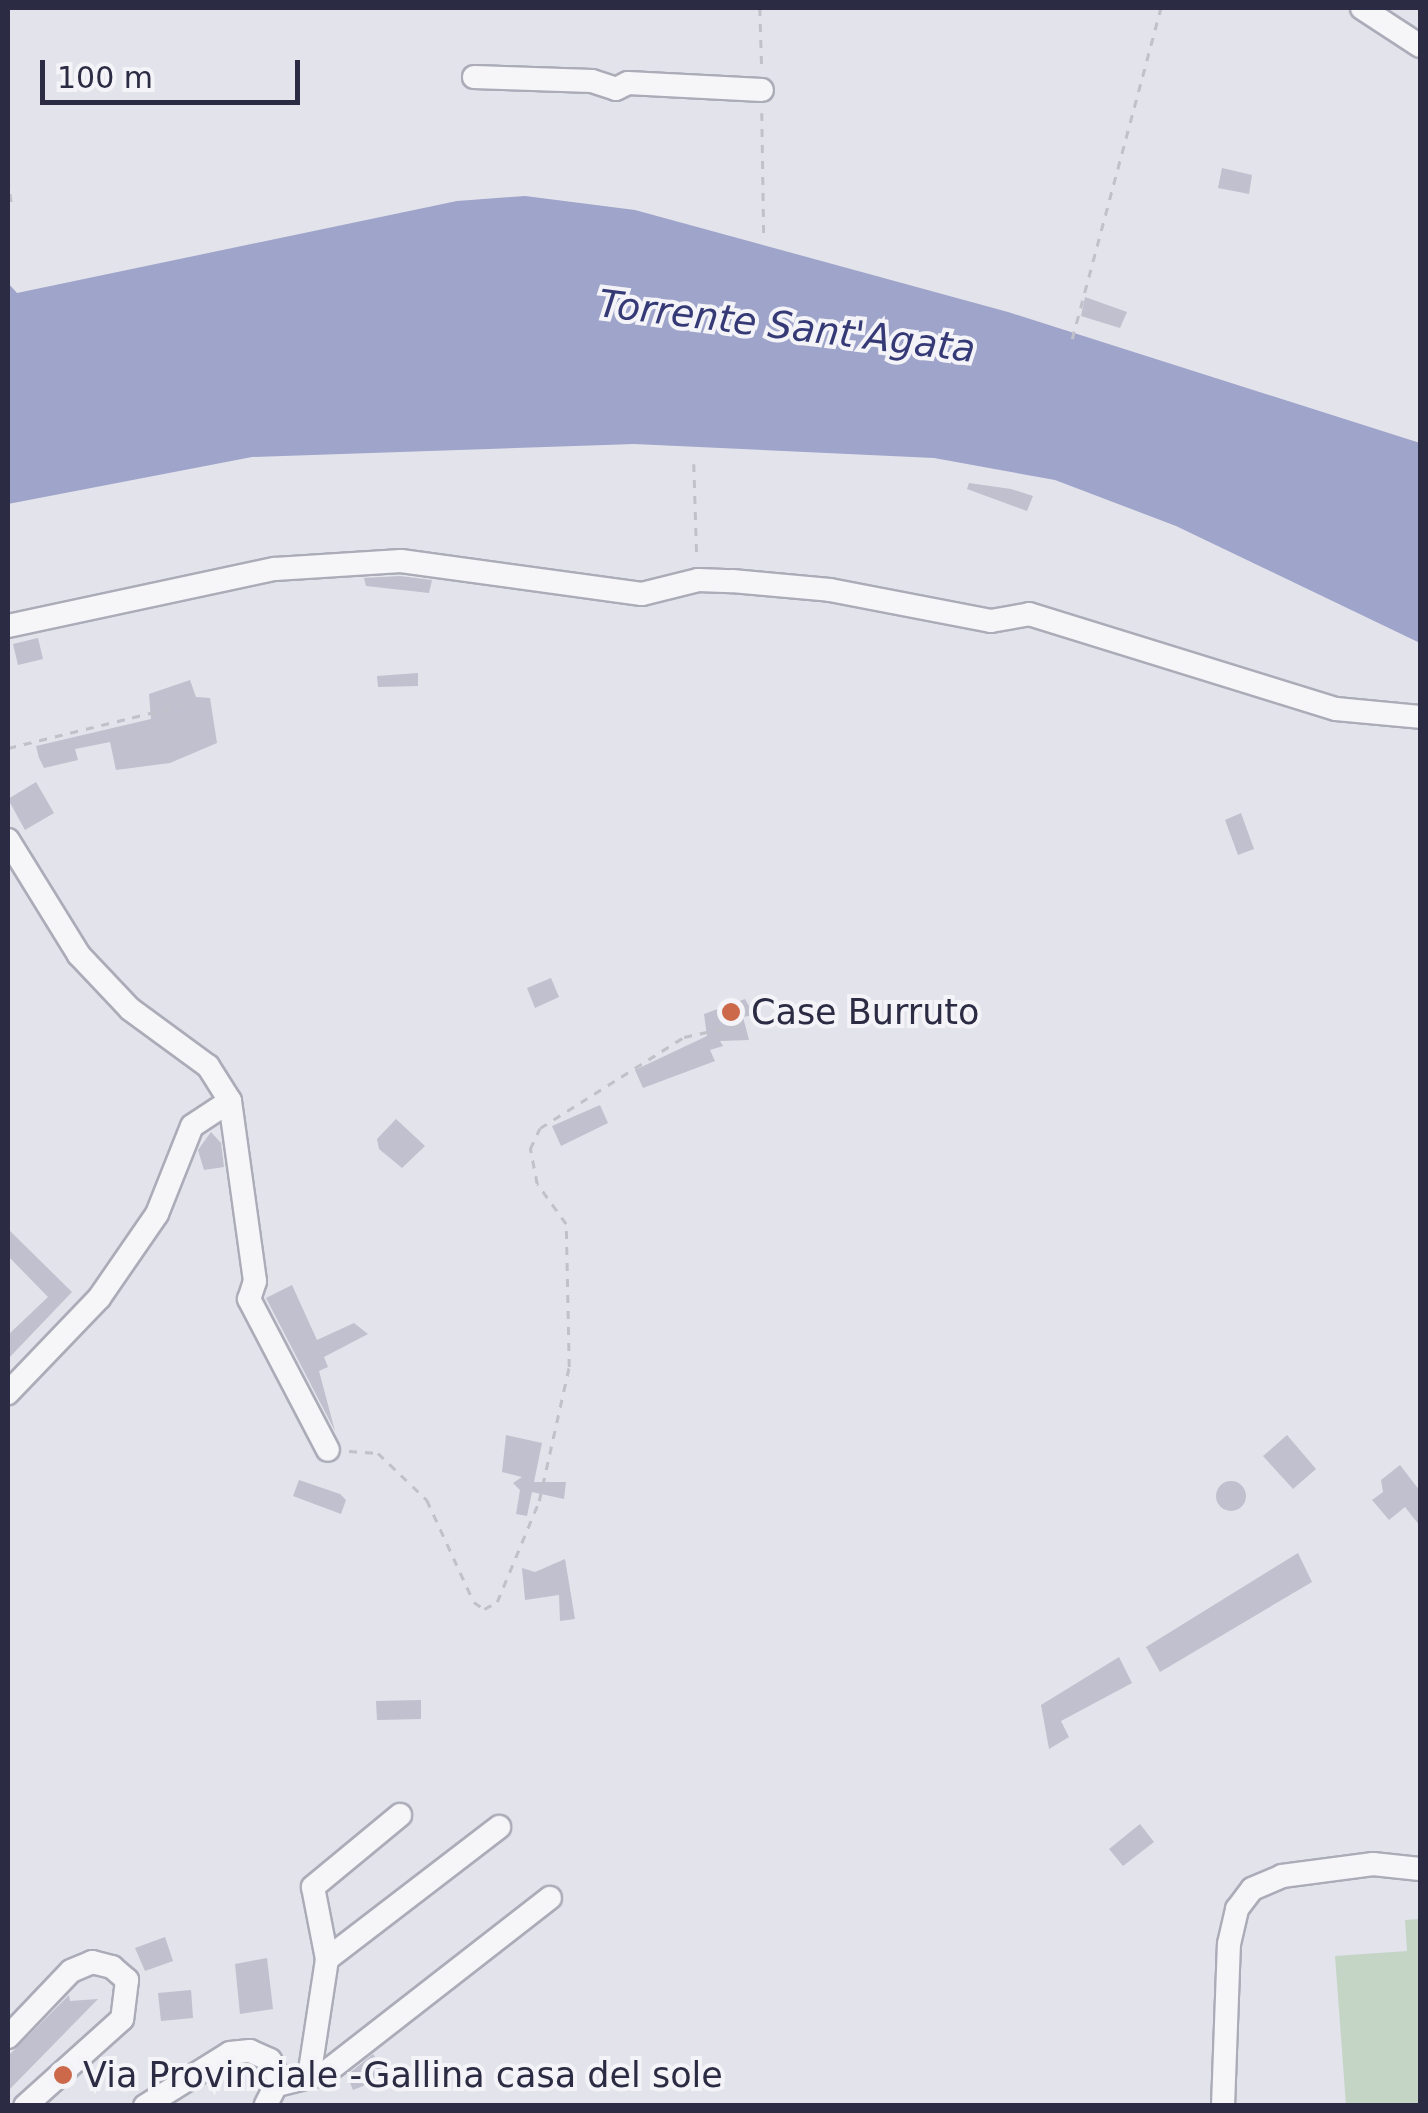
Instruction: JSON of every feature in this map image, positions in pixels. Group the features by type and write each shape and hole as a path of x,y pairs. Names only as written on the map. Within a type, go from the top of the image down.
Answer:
{"street":[{"path":"1362,8 1420,46"},
{"path":"474,78 592,81 616,89 628,84 762,90"},
{"path":"8,626 293,568 414,562 642,594 698,580 830,590 990,621 1029,614 1336,708 1420,717"},
{"path":"8,840 103,983 208,1066 230,1101 256,1281 249,1299 328,1450"},
{"path":"8,1393 99,1298 157,1214 192,1126 230,1101"},
{"path":"309,2076 328,1959 314,1887 400,1815"},
{"path":"328,1959 499,1828"},
{"path":"1224,2106 1228,1944 1237,1909 1252,1889 1282,1876 1373,1864 1420,1869"},
{"path":"145,2106 230,2053 270,2060 271,2095 309,2076 325,2073 550,1898"},
{"path":"8,2037 71,1971 92,1962 112,1967 128,1980 122,2019 25,2106"}],"path":[{"path":"760,8 764,240"},
{"path":"1072,339 1160,8"},
{"path":"8,178 12,208"},
{"path":"694,464 698,580"},
{"path":"8,748 183,705"},
{"path":"328,1450 378,1453 427,1500 474,1602 484,1609 498,1602 539,1502 570,1367 566,1224 537,1184 530,1149 540,1128 684,1037 739,1025"}],"green space":[{"path":"1420,1919 1420,2105 1346,2105 1335,1956 1407,1951 1405,1920"}],"water":[{"name":"Torrente Sant'Agata","path":"525,196 635,210 1008,312 1420,443 1420,643 1176,526 1055,480 934,458 634,444 252,457 8,504 8,283 17,293 457,201"}],"building":[{"path":"1222,168 1252,175 1249,194 1218,188"},
{"path":"1085,297 1127,312 1120,328 1081,316"},
{"path":"969,483 1033,496 1027,511 967,489"},
{"path":"400,576 432,580 429,593 366,586 364,578"},
{"path":"38,638 43,659 18,665 13,644"},
{"path":"418,673 418,686 378,687 377,676"},
{"path":"190,680 196,697 210,698 217,743 170,763 116,770 110,742 75,749 78,760 44,768 36,746 151,719 149,694"},
{"path":"36,782 54,813 25,830 8,799"},
{"path":"1241,813 1254,849 1238,855 1225,820"},
{"path":"551,978 559,997 535,1008 527,988"},
{"path":"745,999 754,1015 743,1017 749,1040 720,1041 723,1046 710,1050 715,1061 643,1088 635,1070 707,1036 704,1014"},
{"path":"600,1105 608,1123 561,1146 552,1126"},
{"path":"396,1119 425,1146 402,1168 379,1149 377,1139"},
{"path":"211,1132 221,1143 224,1167 204,1170 198,1150"},
{"path":"8,1229 72,1292 8,1359 8,1335 48,1297 8,1256"},
{"path":"292,1285 317,1340 354,1323 368,1334 324,1357 328,1367 319,1371 335,1431 266,1298"},
{"path":"506,1435 542,1443 534,1482 566,1482 564,1499 532,1492 527,1516 516,1514 520,1490 513,1483 522,1477 502,1472"},
{"path":"1287,1435 1316,1469 1293,1489 1263,1456"},
{"path":"1400,1465 1420,1491 1420,1526 1405,1507 1389,1520 1372,1500 1383,1492 1381,1480"},
{"path":"299,1480 340,1494 346,1500 341,1514 293,1496"},
{"path":"1231,1481 1242,1485 1246,1496 1242,1507 1231,1511 1220,1507 1216,1496 1220,1485"},
{"path":"1298,1553 1312,1582 1160,1672 1146,1647"},
{"path":"565,1559 575,1619 560,1621 559,1595 525,1600 522,1568 535,1572"},
{"path":"1119,1657 1132,1683 1061,1721 1069,1737 1049,1749 1041,1705"},
{"path":"421,1700 421,1719 377,1720 376,1701"},
{"path":"1140,1824 1154,1842 1123,1866 1109,1849"},
{"path":"165,1937 173,1961 145,1971 135,1948"},
{"path":"267,1958 273,2009 240,2014 235,1964"},
{"path":"191,1990 193,2018 161,2021 158,1993"},
{"path":"69,1995 70,2001 98,1999 8,2091 8,2056"},
{"path":"373,2054 388,2076 353,2090 347,2075"}],"place":[{"name":"Case Burruto","path":"731,1012"},
{"name":"Via Provinciale -Gallina casa del sole","path":"63,2075"}]}
